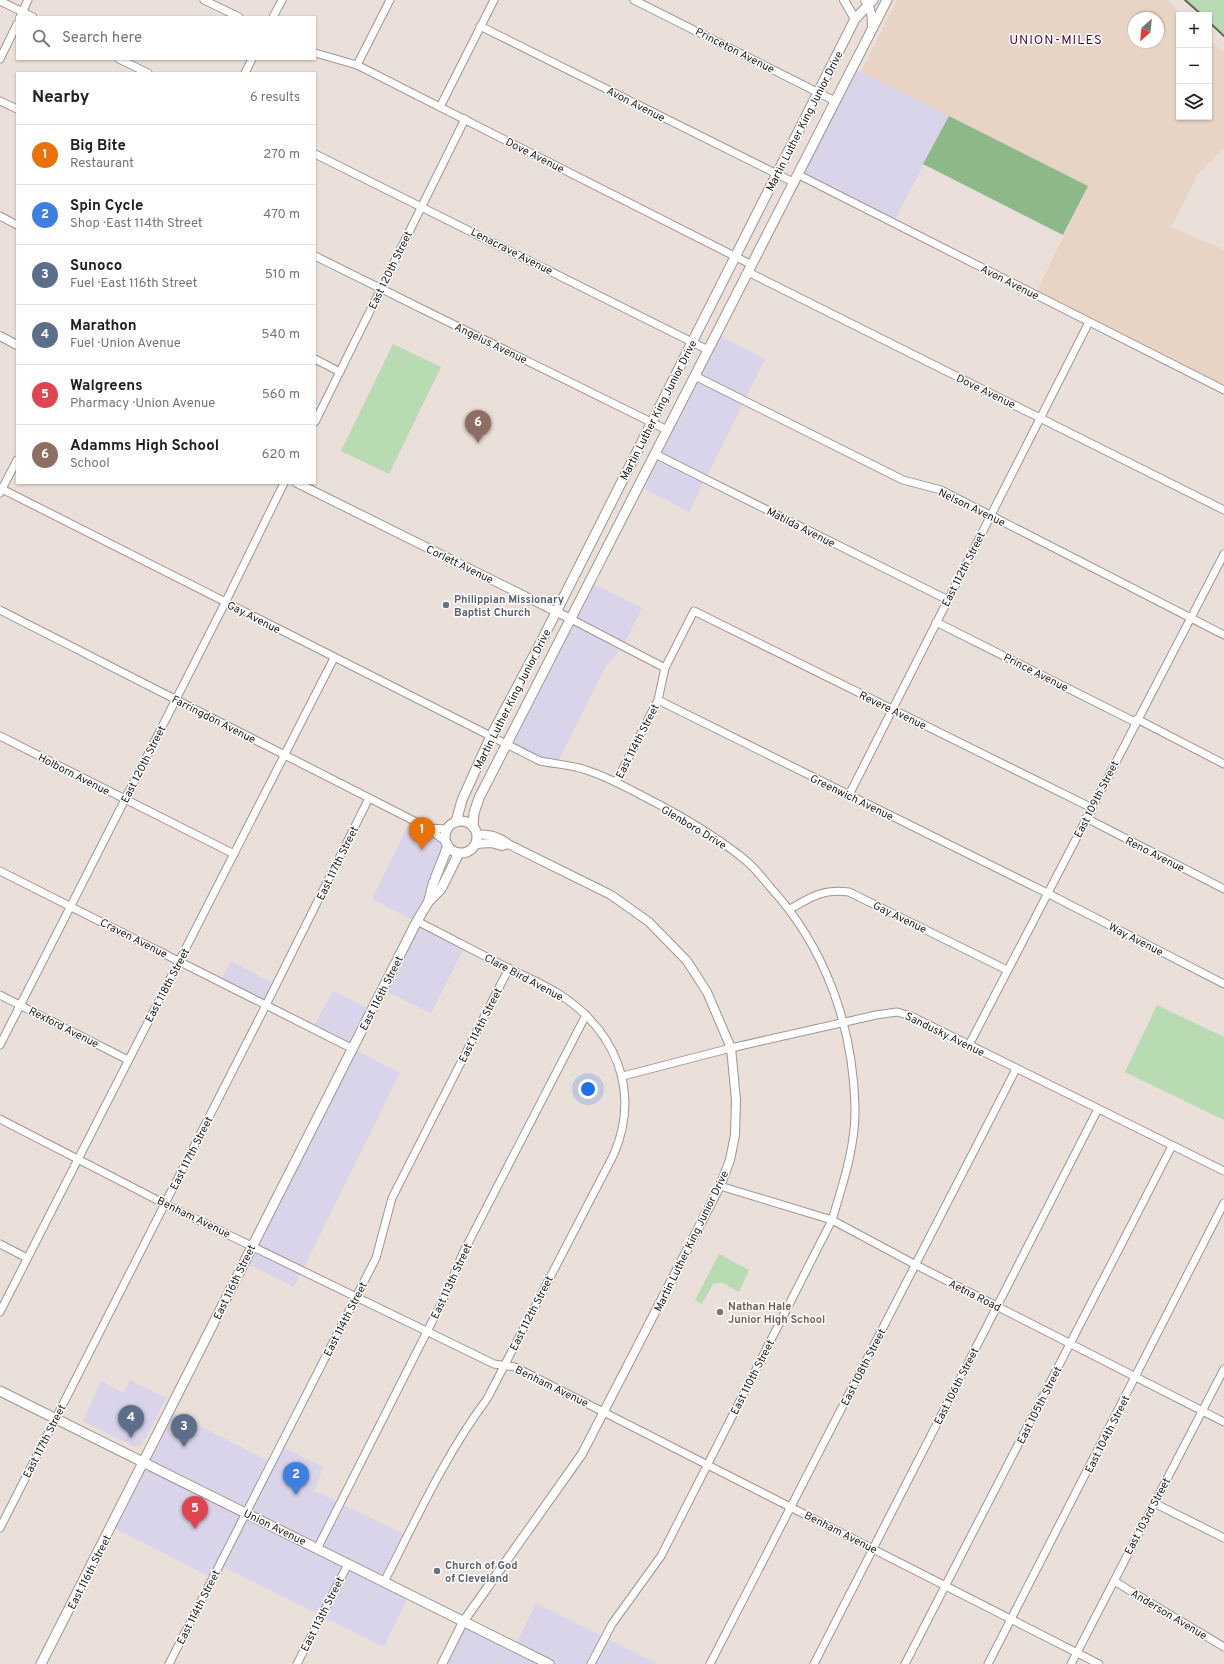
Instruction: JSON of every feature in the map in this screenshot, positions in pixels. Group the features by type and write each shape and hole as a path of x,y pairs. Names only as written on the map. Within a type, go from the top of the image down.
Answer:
{"main road":[{"path":"872,29 887,0"},
{"path":"855,19 868,1"},
{"name":"Martin Luther King Junior Drive","path":"456,822 462,800 491,736 556,611 855,19"},
{"name":"Martin Luther King Junior Drive","path":"475,835 474,813 479,798 508,745 872,29"},
{"path":"456,822 467,822 475,835 469,851 459,853 447,844 447,829 456,822"},
{"name":"East 116th Street","path":"429,902 433,884 447,844"},
{"name":"East 116th Street","path":"41,1664 417,921 429,902 441,889 452,864 459,853"},
{"name":"Union Avenue","path":"0,1391 549,1664"}],"street":[{"path":"0,1 21,14 28,0"},
{"path":"204,0 237,16"},
{"path":"274,16 282,0"},
{"path":"357,65 390,0"},
{"path":"440,106 494,0"},
{"name":"Princeton Avenue","path":"634,0 835,101"},
{"path":"844,0 855,19"},
{"path":"868,1 872,17 872,29"},
{"path":"0,59 16,26"},
{"name":"Avon Avenue","path":"480,26 777,174 795,178 1224,390"},
{"name":"Dove Avenue","path":"316,53 357,65 440,106 735,256 750,269 1040,418 1224,510"},
{"path":"121,60 146,72"},
{"path":"245,72 251,60"},
{"path":"0,101 16,109"},
{"name":"East 120th Street","path":"316,420 465,119"},
{"name":"Lenacrave Avenue","path":"316,154 708,350"},
{"path":"0,216 16,224"},
{"name":"Angelus Avenue","path":"316,256 667,430"},
{"name":"East 112th Street","path":"849,795 1089,322"},
{"path":"0,336 16,344"},
{"path":"316,360 340,372"},
{"name":"Nelson Avenue","path":"695,376 903,480 941,490 1224,635"},
{"name":"Matilda Avenue","path":"655,454 948,600"},
{"path":"1,490 16,462"},
{"name":"East 120th Street","path":"0,1045 176,700 284,484"},
{"name":"Corlett Avenue","path":"299,484 556,611 665,668"},
{"name":"Gay Avenue","path":"1,490 508,745"},
{"name":"East 109th Street","path":"969,1046 1136,721 1224,554"},
{"name":"Farringdon Avenue","path":"0,610 428,828 447,844"},
{"name":"East 114th Street","path":"616,782 658,700 665,668 694,611"},
{"name":"Revere Avenue","path":"694,611 1092,808"},
{"name":"Prince Avenue","path":"936,622 1224,764"},
{"name":"East 118th Street","path":"0,1312 334,658"},
{"name":"Greenwich Avenue","path":"658,700 1047,893"},
{"name":"Holborn Avenue","path":"0,736 234,854"},
{"name":"Glenboro Drive","path":"508,745 540,761 586,770 616,782 690,821 746,860 790,909 815,948 826,972 844,1022"},
{"name":"East 117th Street","path":"0,1528 266,1005 369,798"},
{"name":"Reno Avenue","path":"1086,818 1224,889"},
{"name":"Farringdon Avenue","path":"428,828 447,829"},
{"name":"Martin Luther King Junior Drive","path":"442,1664 463,1622 582,1454 605,1412 720,1186 730,1160 735,1135 736,1100 731,1048 707,992 687,961 649,922 611,896 508,844 502,846 491,844 475,835"},
{"name":"Craven Avenue","path":"0,871 353,1049"},
{"name":"Gay Avenue","path":"790,909 814,895 832,890 849,892 1007,970"},
{"name":"Way Avenue","path":"1047,893 1224,984"},
{"name":"Clare Bird Avenue","path":"417,921 558,993 586,1014 600,1030 623,1076"},
{"name":"East 114th Street","path":"169,1664 376,1258 392,1198 509,968"},
{"name":"Rexford Avenue","path":"0,995 128,1060"},
{"name":"Sandusky Avenue","path":"623,1076 731,1048 876,1015 897,1012 911,1016 1224,1171"},
{"name":"East 113th Street","path":"317,1549 428,1331 463,1253 586,1014"},
{"name":"East 110th Street","path":"591,1664 612,1624 661,1556 832,1220 843,1185 852,1144 855,1108 844,1022"},
{"name":"East 108th Street","path":"710,1664 1016,1069"},
{"name":"East 112th Street","path":"384,1582 450,1454 465,1428 487,1399 620,1139 624,1114 623,1076"},
{"name":"East 106th Street","path":"814,1664 1098,1109"},
{"name":"Benham Avenue","path":"0,1119 165,1204 494,1364 505,1364 516,1367 1099,1664"},
{"name":"East 105th Street","path":"905,1664 1172,1146"},
{"name":"Aetna Road","path":"720,1186 832,1220 916,1265 1224,1422"},
{"name":"East 104th Street","path":"988,1664 1224,1204"},
{"path":"0,1244 27,1258"},
{"name":"East 103rd Street","path":"1071,1664 1224,1369"},
{"path":"1154,1503 1224,1538"},
{"name":"East 113th Street","path":"297,1664 348,1564"},
{"name":"Anderson Avenue","path":"1114,1581 1224,1647"}],"shaded area":[{"path":"897,0 1167,0 1180,12 1176,12 1176,120 1212,120 1212,42 1224,53 1224,147 1198,174 1171,227 1224,250 1224,390 1035,295 1088,186 861,72"},
{"path":"852,68 949,116 893,223 797,174"},
{"path":"716,334 765,359 689,512 639,486"},
{"path":"590,582 642,608 623,646 606,666 557,764 508,745"},
{"path":"411,819 445,841 417,921 465,946 431,1013 383,990 417,922 372,899"},
{"path":"231,961 276,985 266,1005 220,982"},
{"path":"333,991 372,1010 353,1049 312,1029"},
{"path":"353,1049 400,1073 294,1287 244,1262"},
{"path":"130,1380 166,1398 145,1440 143,1439 140,1446 135,1447 83,1421 101,1381 123,1393"},
{"path":"170,1411 271,1462 280,1446 323,1467 315,1491 408,1536 385,1582 409,1595 384,1647 220,1565 213,1578 112,1527"},
{"path":"536,1603 658,1664 442,1664 463,1622 515,1647"}],"green space":[{"path":"1185,0 1224,0 1224,36 1212,25 1212,12 1199,12"},
{"path":"949,116 1088,186 1063,235 923,164"},
{"path":"393,344 441,367 389,474 341,451"},
{"path":"1157,1005 1224,1037 1224,1120 1125,1072"},
{"path":"719,1254 749,1270 739,1292 721,1282 713,1284 702,1304 695,1300"}],"railway":[{"path":"1185,0 1199,12"},
{"path":"1212,25 1224,36"}],"place":[{"name":"Adamms High School","path":"478,443"},
{"name":"Philippian Missionary Baptist Church","path":"446,605"},
{"name":"Big Bite","path":"422,850"},
{"name":"Nathan Hale Junior High School","path":"720,1312"},
{"name":"Marathon","path":"131,1438"},
{"name":"Sunoco","path":"184,1447"},
{"name":"Spin Cycle","path":"296,1495"},
{"name":"Walgreens","path":"195,1529"},
{"name":"Church of God of Cleveland","path":"437,1571"}],"district":[{"name":"UNION-MILES","path":"1056,39"}]}
